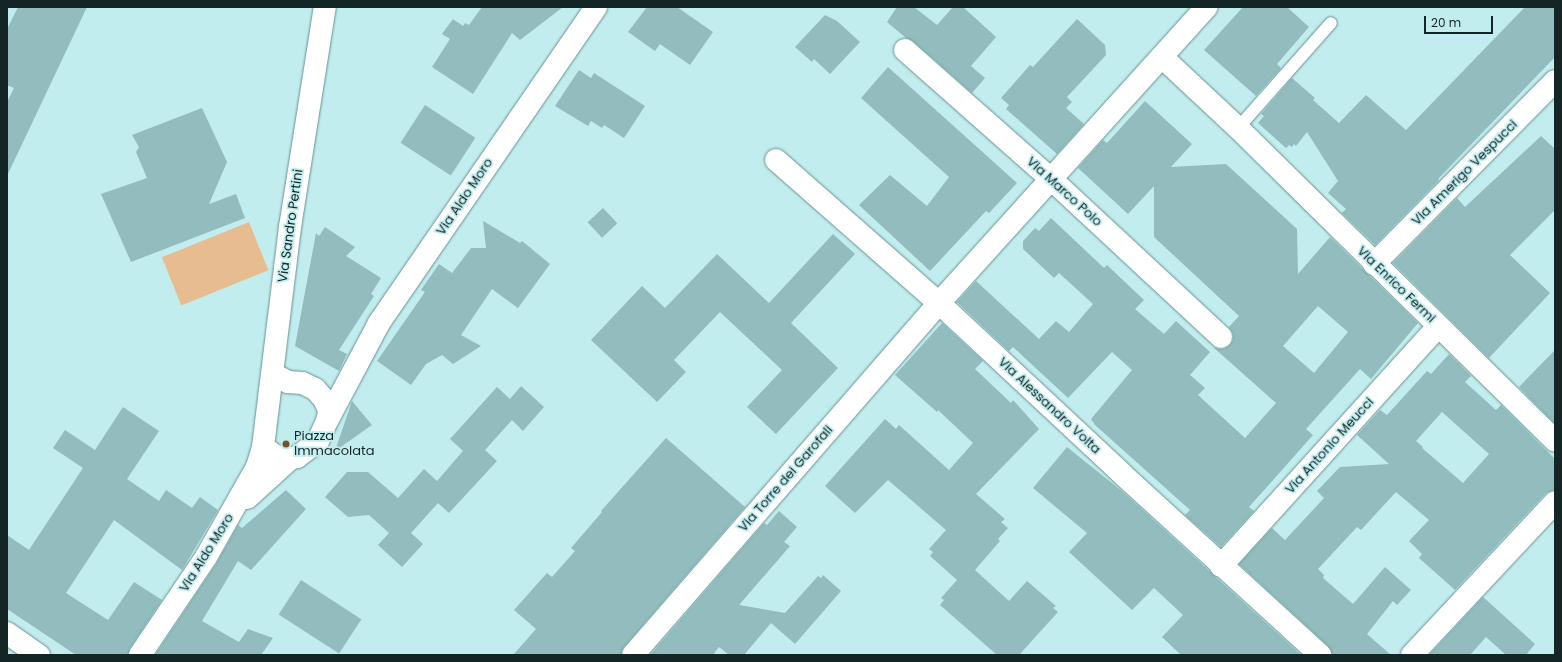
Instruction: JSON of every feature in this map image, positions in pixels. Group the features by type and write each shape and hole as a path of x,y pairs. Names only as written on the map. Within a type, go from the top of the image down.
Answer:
{"street":[{"name":"Via Sandro Pertini","path":"263,446 277,382 290,227 325,7"},
{"name":"Via Aldo Moro","path":"332,403 379,323 596,7"},
{"name":"Via Torre dei Garofali","path":"633,655 939,303 1206,7"},
{"name":"Via Marco Polo","path":"905,50 1050,179 1221,337"},
{"name":"Via Enrico Fermi","path":"1162,56 1238,128 1374,264 1555,441"},
{"name":"Via Amerigo Vespucci","path":"1374,264 1555,81"},
{"name":"Via Alessandro Volta","path":"776,160 939,303 1221,566 1320,655"},
{"name":"Via Antonio Meucci","path":"1221,566 1438,327"},
{"path":"263,446 276,456 291,458 302,455 318,441 332,403 315,389 302,383 277,382"},
{"name":"Via Aldo Moro","path":"140,655 206,557 235,508 257,467 263,446"},
{"path":"235,508 291,458"},
{"path":"1412,655 1555,502"},
{"path":"7,634 38,655"}],"lane":[{"path":"1238,128 1331,23"}],"shaded area":[{"path":"249,222 268,270 181,305 162,257"}],"building":[{"path":"18,7 87,7 7,176 7,102 14,88 7,85 7,29"},
{"path":"482,7 563,7 520,40 512,33 473,94 432,67 450,39 442,34 453,19 463,26 465,23 469,25"},
{"path":"647,7 677,7 713,32 690,65 660,44 655,51 628,32"},
{"path":"897,7 914,7 937,25 953,7 963,7 996,37 971,66 985,78 972,93 913,41 906,38 887,22"},
{"path":"1243,7 1287,7 1309,27 1277,64 1281,68 1256,96 1204,50"},
{"path":"1525,7 1555,7 1555,57 1438,179 1439,180 1375,245 1342,213 1346,209 1328,193 1338,181 1307,132 1296,146 1294,144 1292,147 1289,145 1286,148 1258,123 1264,116 1261,114 1292,78 1315,98 1313,100 1339,123 1366,95 1406,130"},
{"path":"825,15 837,21 860,42 830,74 814,59 812,62 795,47"},
{"path":"1077,19 1105,45 1106,55 1067,97 1072,102 1066,108 1084,124 1057,154 1006,109 1009,105 1001,98 1030,65 1033,67"},
{"path":"888,67 1017,183 989,213 986,211 930,271 859,205 890,175 927,206 949,177 861,98"},
{"path":"579,70 591,78 594,73 645,106 624,138 604,125 602,128 591,121 588,126 555,106"},
{"path":"1145,101 1192,144 1171,167 1226,164 1297,229 1298,274 1330,237 1418,323 1371,379 1360,369 1306,429 1313,435 1249,507 1254,511 1221,547 1185,515 1190,510 1095,425 1091,419 1132,370 1112,352 1068,398 1013,347 1009,351 957,302 976,281 1039,339 1056,321 1069,332 1093,304 1059,273 1054,278 1023,249 1023,241 1035,228 1039,231 1051,218 1104,268 1107,265 1144,300 1135,309 1164,334 1176,321 1210,352 1190,375 1205,388 1198,395 1245,438 1276,403 1213,347 1224,349 1230,345 1233,340 1233,334 1229,327 1239,316 1154,237 1154,186 1128,214 1078,168 1103,140 1107,143","holes":["1318,306 1348,332 1314,373 1283,346"]},
{"path":"425,105 475,138 451,175 400,143"},
{"path":"202,108 227,162 209,204 236,194 245,218 131,262 101,194 147,178 136,152 139,147 132,135"},
{"path":"1541,136 1555,149 1555,210 1510,255 1550,293 1489,358 1393,263 1457,198 1465,207"},
{"path":"603,208 617,223 602,238 588,222"},
{"path":"483,221 520,243 522,241 550,264 518,308 492,289 461,335 481,346 453,364 442,355 426,364 411,385 377,361 425,292 421,290 439,264 452,273 471,248 486,248"},
{"path":"325,227 355,247 346,256 381,278 371,294 374,296 339,350 347,354 339,371 295,346 316,233 319,236"},
{"path":"833,234 855,254 791,323 838,368 776,434 747,407 782,370 720,312 674,360 686,372 657,402 591,340 642,286 665,308 717,254 769,303"},
{"path":"942,323 983,361 975,369 1011,403 1013,400 1039,429 976,494 1005,519 1001,522 1008,528 998,539 1000,541 975,570 1009,601 1027,581 1056,606 1053,608 1058,612 1019,655 997,655 940,605 944,600 941,598 957,580 930,556 933,552 929,549 946,530 888,480 855,513 825,486 885,419 896,429 899,425 949,470 973,443 938,410 937,412 895,375"},
{"path":"1555,350 1555,422 1554,423 1519,387"},
{"path":"1449,354 1471,376 1465,382 1496,410 1501,405 1555,459 1555,490 1546,493 1455,590 1419,558 1422,554 1409,541 1429,520 1396,492 1361,530 1357,527 1318,569 1324,575 1323,578 1353,604 1385,567 1411,590 1397,605 1393,601 1367,634 1391,655 1332,655 1328,646 1239,564 1272,528 1285,540 1324,498 1317,491 1340,467 1389,464 1357,435 1380,410 1387,415 1427,371 1431,374","holes":["1442,412 1489,454 1463,483 1422,448 1423,447 1416,441"]},
{"path":"521,386 544,407 523,431 512,420 485,450 497,461 449,513 438,503 411,533 423,544 402,567 378,545 389,533 369,515 348,517 325,497 347,472 368,472 398,498 424,469 437,481 463,451 450,439 497,387 510,399"},
{"path":"352,401 372,425 335,451"},
{"path":"123,407 159,431 127,479 159,501 166,490 192,508 200,497 218,510 182,570 114,520 66,593 108,620 134,582 162,600 130,648 128,655 76,655 7,609 7,535 29,550 83,468 53,448 65,430 95,450"},
{"path":"666,438 745,507 624,647 621,655 513,655 536,629 514,610 547,573 552,577 575,551 571,548 602,512 601,511"},
{"path":"1067,447 1123,492 1301,655 1181,655 1162,637 1183,615 1154,588 1132,610 1069,552 1087,533 1033,488"},
{"path":"286,490 306,509 251,570 238,561 202,621 239,642 248,629 273,638 261,655 155,655 216,564 238,525 242,528"},
{"path":"779,511 797,527 784,542 790,546 739,605 785,613 818,576 821,578 823,575 841,591 795,644 771,623 744,655 729,655 719,647 713,655 650,655 764,523 767,525"},
{"path":"301,580 361,619 339,654 279,614"},
{"path":"1483,597 1535,644 1526,655 1506,655 1486,637 1470,655 1429,655"}],"place":[{"name":"Piazza Immacolata","path":"286,444"}]}
